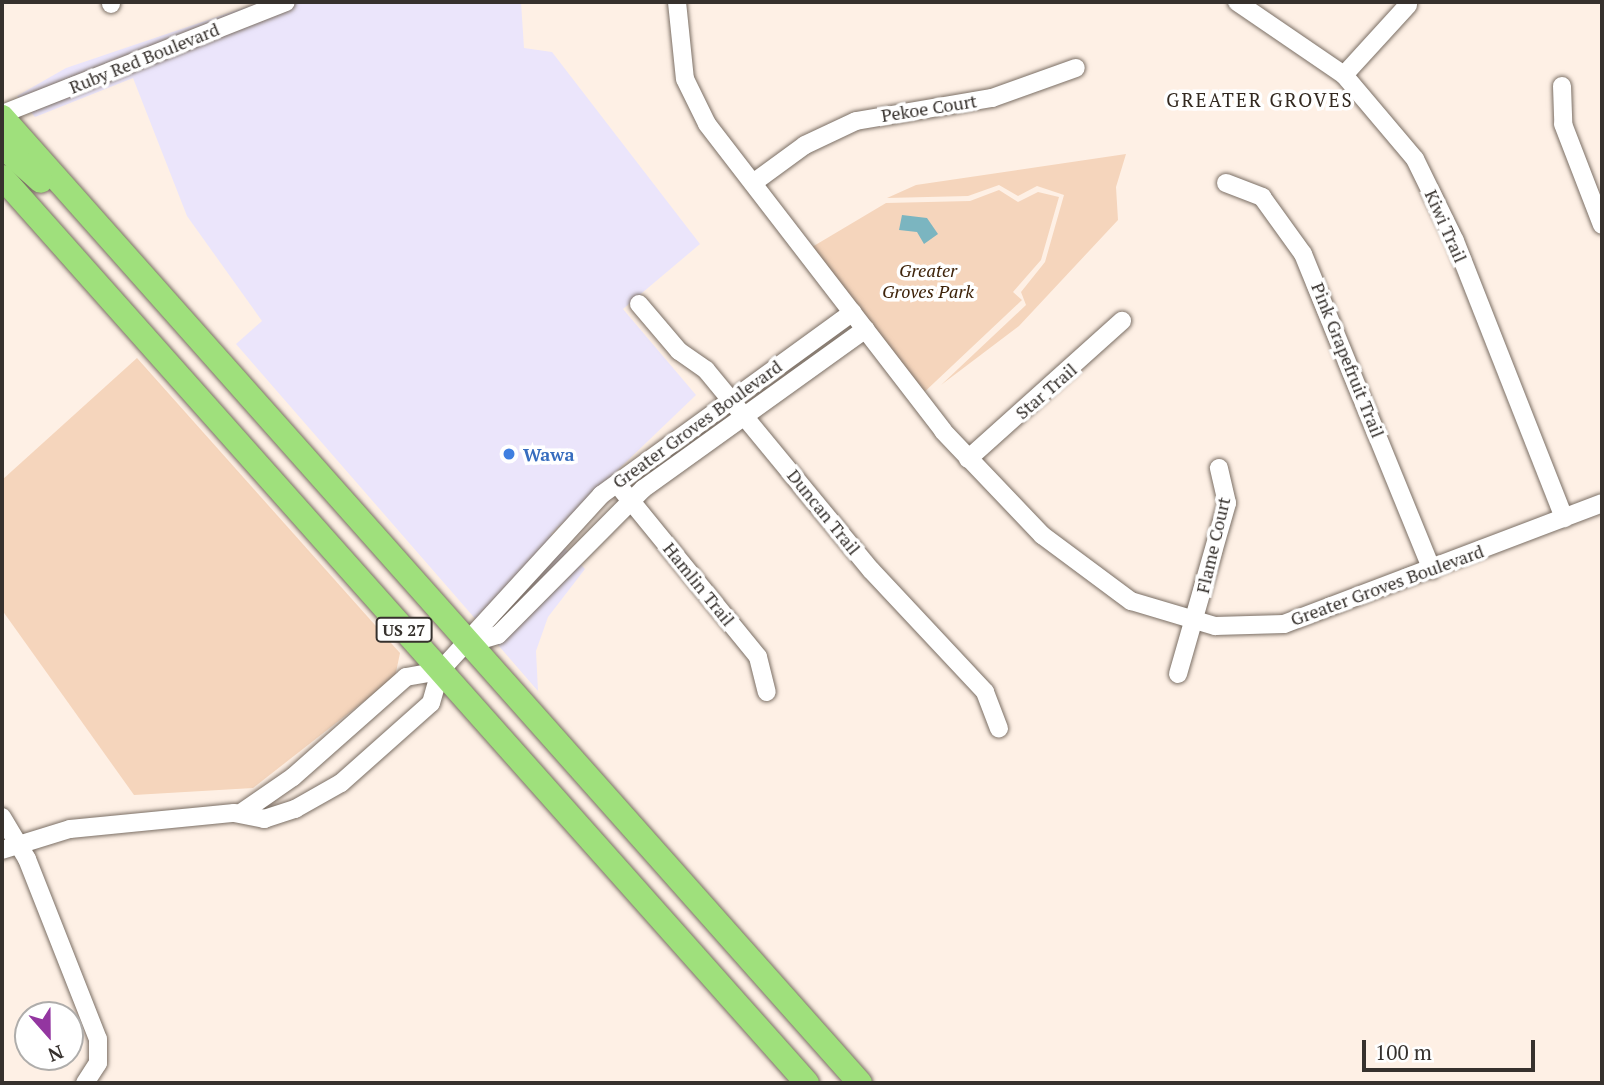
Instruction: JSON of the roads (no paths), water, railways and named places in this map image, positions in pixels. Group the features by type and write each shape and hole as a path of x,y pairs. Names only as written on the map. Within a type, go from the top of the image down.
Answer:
{"highway":[{"name":"US 27","path":"2,115 860,1083"},
{"path":"2,146 171,326 195,335"},
{"name":"US 27","path":"2,177 807,1083"}],"street":[{"name":"Ruby Red Boulevard","path":"2,115 286,2"},
{"name":"Greater Groves Boulevard","path":"677,2 678,53 693,99 753,183 968,460 1042,535 1111,589 1194,622 1284,624 1432,570 1602,503"},
{"name":"Kiwi Trail","path":"1237,2 1345,75 1403,142 1439,205 1564,518"},
{"path":"1345,75 1408,5"},
{"name":"Pekoe Court","path":"753,183 804,145 856,121 992,98 1076,68"},
{"path":"1562,86 1563,124 1602,225"},
{"name":"Pink Grapefruit Trail","path":"1226,183 1262,197 1303,254 1432,570"},
{"name":"Duncan Trail","path":"639,304 730,398 878,577 985,692 999,728"},
{"name":"Greater Groves Boulevard","path":"440,671 471,643 483,618 616,482 853,312"},
{"name":"Star Trail","path":"968,460 1122,321"},
{"name":"Greater Groves Boulevard","path":"471,643 498,635 630,500 866,329"},
{"name":"Flame Court","path":"1178,674 1227,503 1219,468"},
{"name":"Hamlin Trail","path":"616,482 758,657 767,692"},
{"path":"2,850 70,829 242,813 264,819 331,790 431,703 440,671 406,677 293,777 242,813"},
{"path":"2,817 19,843 98,1039 98,1063 85,1083"}],"water":[{"path":"902,215 927,218 938,234 924,244 917,232 899,230"}],"place":[{"name":"Wawa","path":"509,454"}],"district":[{"name":"GREATER GROVES","path":"1260,100"}],"park label":[{"name":"Greater Groves Park","path":"928,281"}]}
